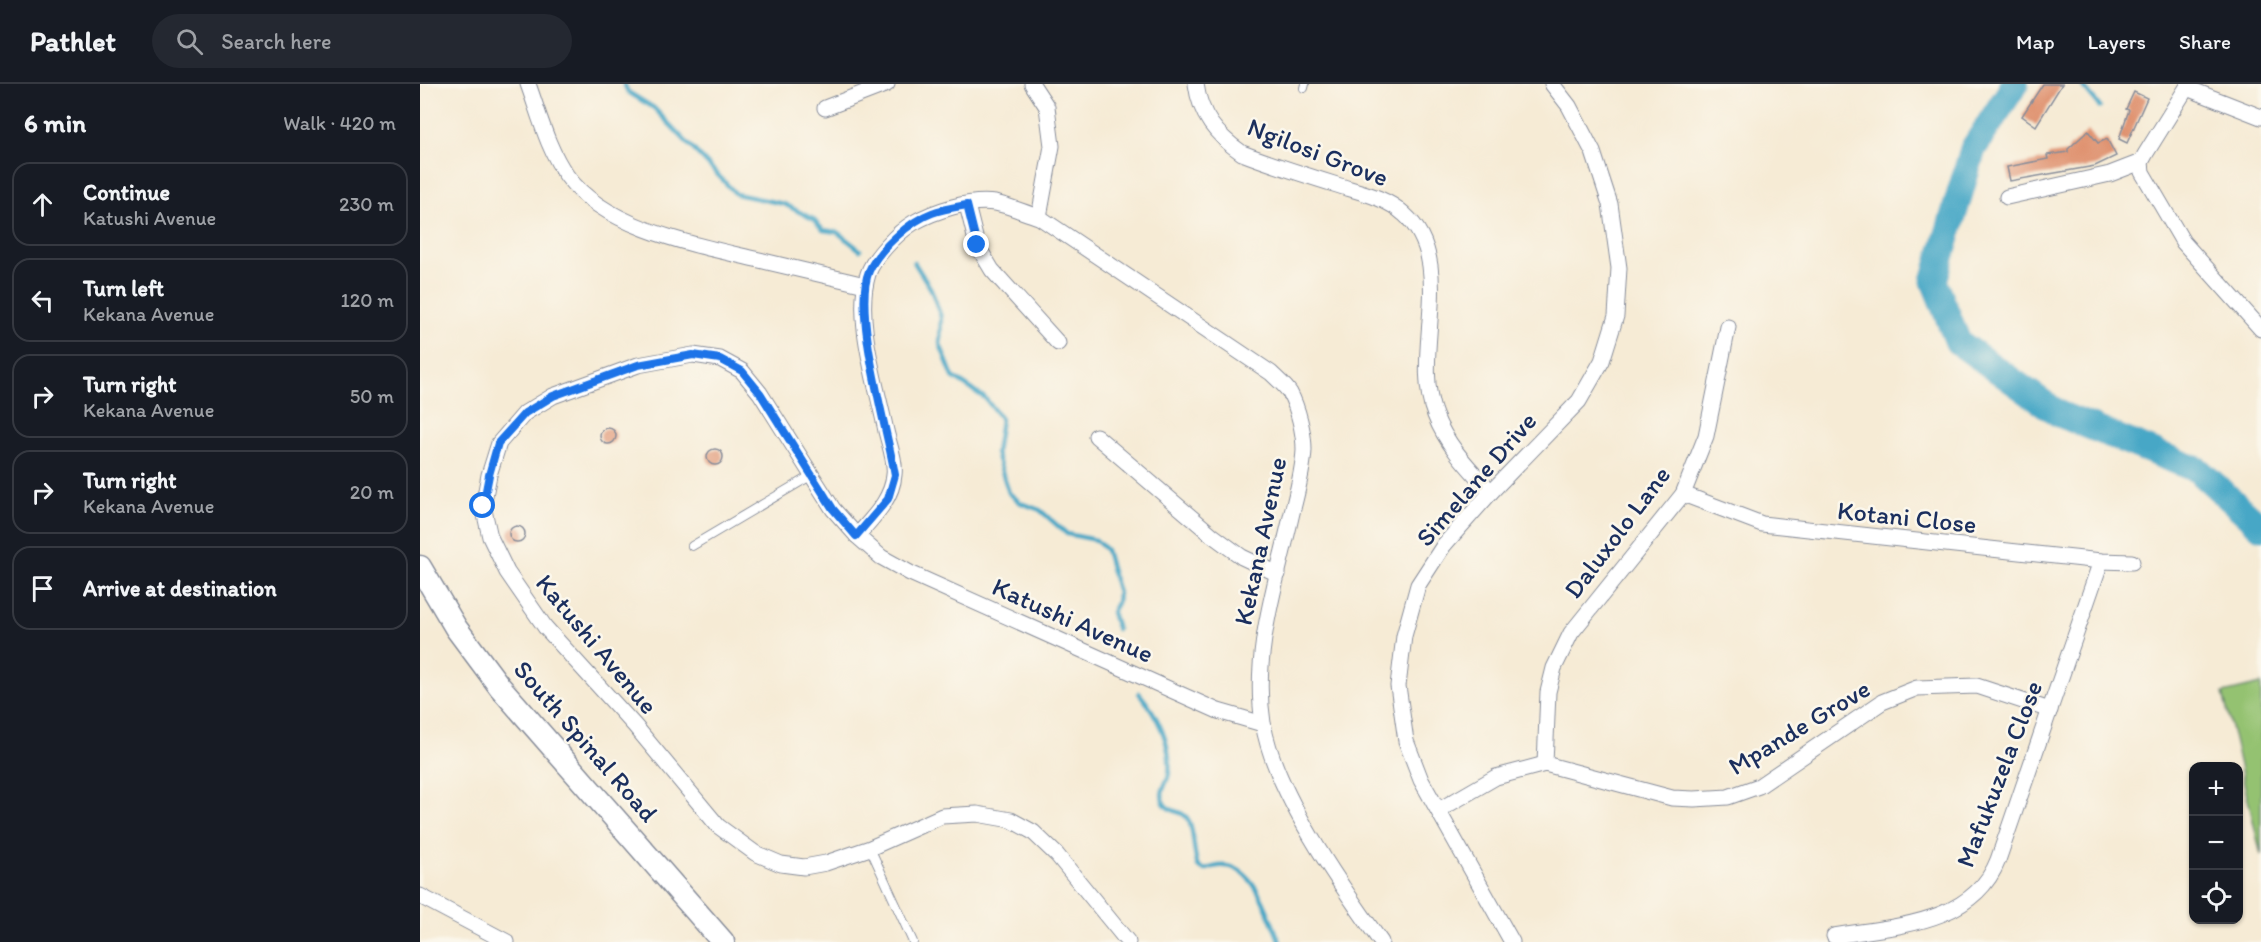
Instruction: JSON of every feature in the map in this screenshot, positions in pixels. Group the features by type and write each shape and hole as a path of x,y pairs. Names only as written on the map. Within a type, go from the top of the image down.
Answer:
{"street":[{"path":"528,84 549,141 567,176 591,201 622,219 692,244 865,285"},
{"path":"825,108 887,84"},
{"path":"1032,84 1047,107 1052,146 1039,217"},
{"name":"Ngilosi Grove","path":"1196,84 1198,99 1208,122 1225,141 1242,153 1381,199 1404,214 1422,238 1432,275 1426,378 1434,414 1452,449 1491,492"},
{"name":"Simelane Drive","path":"1512,942 1421,780 1406,741 1398,686 1404,636 1418,585 1444,545 1491,492 1579,401 1602,361 1616,316 1619,268 1610,204 1593,152 1569,105 1552,84"},
{"path":"2261,117 2188,86 2143,157 2142,172 2183,242 2261,329"},
{"path":"2007,197 2110,174 2143,157"},
{"name":"Kekana Avenue","path":"856,536 888,499 895,475 866,330 865,285 869,271 884,249 909,226 932,213 967,205 994,203 1039,217 1271,374 1289,392 1298,415 1304,449 1299,482 1263,646 1260,685 1263,724 1283,783 1311,835 1381,942"},
{"path":"967,205 977,245 992,270 1058,344"},
{"name":"Daluxolo Lane","path":"1545,764 1548,692 1554,668 1571,633 1683,494 1706,436 1728,327"},
{"name":"Katushi Avenue","path":"1128,942 1057,855 1033,832 1011,820 976,814 942,816 870,848 826,864 804,867 781,864 755,853 718,826 634,726 545,627 507,572 490,537 483,506 498,443 525,413 553,396 638,365 693,355 720,359 742,371 760,393 833,509 856,536 882,557 910,573 1218,711 1263,724"},
{"path":"1096,436 1212,535 1242,557 1278,574"},
{"name":"Kotani Close","path":"1683,494 1762,524 2101,561 2132,562"},
{"name":"Mafukuzela Close","path":"1834,936 1928,919 1947,913 1960,906 1980,889 1994,870 2101,561"},
{"name":"South Spinal Road","path":"420,567 456,628 500,687 723,942"},
{"name":"Mpande Grove","path":"1439,810 1496,777 1545,764 1672,798 1694,800 1728,797 1759,786 1882,702 1917,688 1977,686 2050,710"},
{"path":"420,896 507,942"}],"lane":[{"path":"693,546 812,475"},
{"path":"870,848 913,942"}],"green space":[{"path":"2261,684 2261,855 2243,778 2243,762 2239,762 2223,693"}],"building":[{"path":"2043,84 2062,84 2036,126 2022,116"},
{"path":"2134,92 2147,98 2127,143 2119,139 2129,110 2126,109"},
{"path":"2088,131 2098,143 2107,139 2116,156 2095,166 2010,181 2007,167 2048,159 2047,155 2068,152 2068,149"},
{"path":"608,428 616,436 608,444 600,436"},
{"path":"715,449 723,457 715,465 707,457"},
{"path":"517,526 525,534 517,542 509,534"}],"waterway":[{"path":"624,84 628,92 654,108 736,194 784,204 813,219 823,230 837,232 860,250"},
{"path":"2015,84 1973,149 1934,281 1958,342 2059,414 2198,470 2261,527"},
{"path":"2081,84 2100,107"},
{"path":"914,262 931,289 941,317 940,344 953,377 985,398 1001,419 996,453 1009,493 1021,503 1040,510 1067,534 1096,540 1106,550 1118,593 1117,603 1112,612 1117,629"},
{"path":"1139,693 1152,710 1166,740 1169,773 1162,799 1166,806 1187,817 1192,830 1198,866 1205,870 1221,866 1234,868 1245,875 1262,900 1280,942"}],"route":[{"path":"483,506 498,443 525,413 553,396 638,365 693,355 720,359 742,371 760,393 833,509 856,536 888,499 895,475 865,319 865,285 869,271 884,249 909,226 932,213 967,205 977,245"}]}
